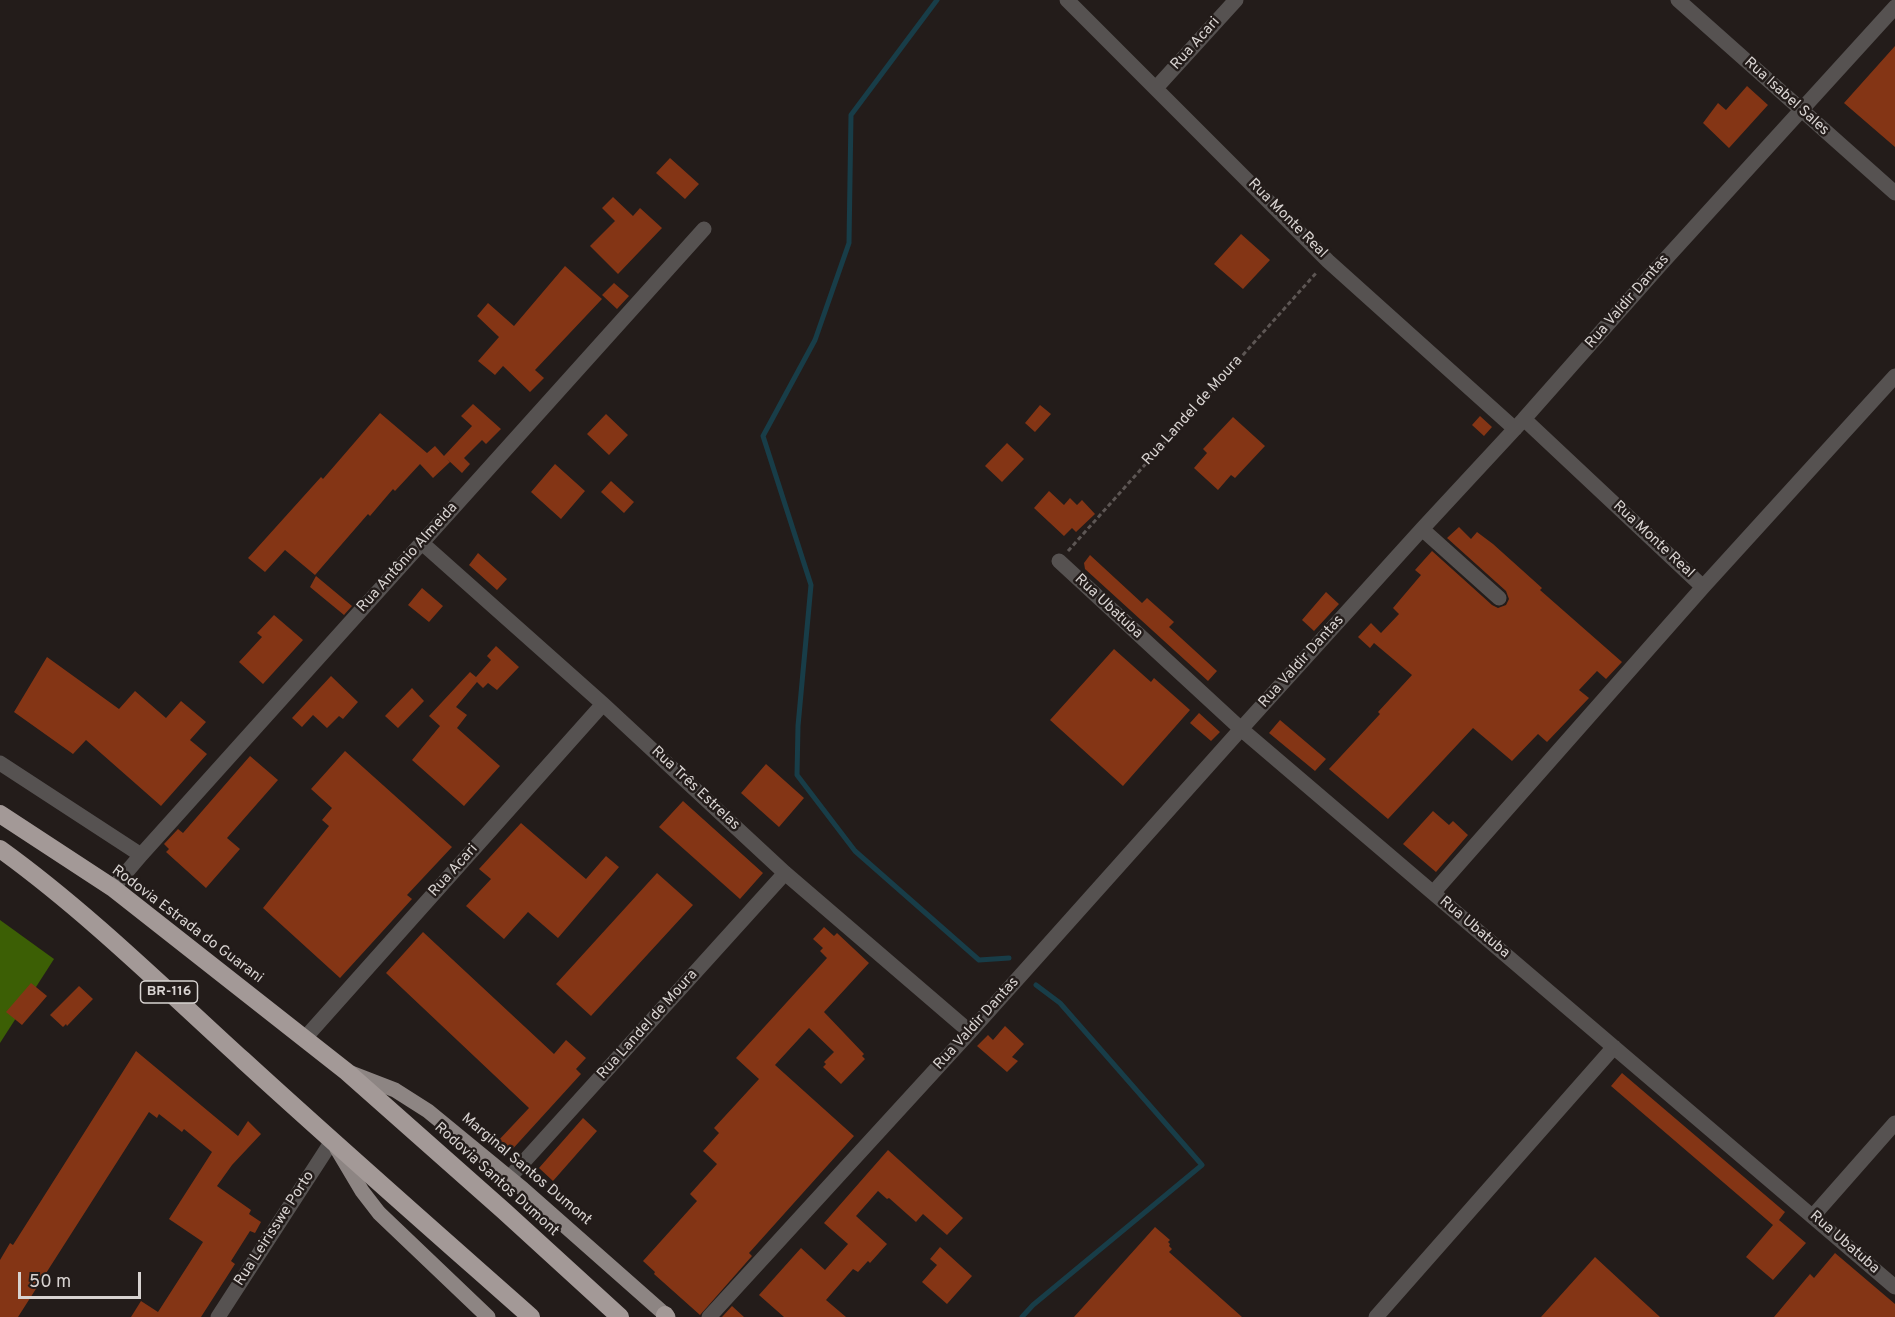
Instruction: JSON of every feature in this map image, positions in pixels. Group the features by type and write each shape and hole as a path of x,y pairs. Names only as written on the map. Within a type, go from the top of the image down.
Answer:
{"highway":[{"name":"Rodovia Estrada do Guarani","path":"0,814 112,888 347,1072"},
{"name":"BR-116","path":"0,849 54,891 132,958 332,1141 531,1317"},
{"name":"Rodovia Santos Dumont","path":"347,1072 504,1210 620,1317"}],"main road":[{"name":"Marginal Santos Dumont","path":"347,1072 385,1086 413,1101 510,1177 666,1316"},
{"name":"BR-116","path":"332,1141 362,1191 379,1213 488,1317"}],"street":[{"name":"Rua Monte Real","path":"1067,0 1328,261 1520,424 1702,587"},
{"name":"Rua Acari","path":"1156,88 1236,0"},
{"name":"Rua Isabel Sales","path":"1678,0 1895,193"},
{"name":"Rua Valdir Dantas","path":"709,1317 970,1032 1241,729 1520,424 1661,264 1895,7"},
{"name":"Rua Antônio Almeida","path":"112,888 704,229"},
{"path":"1433,893 1702,587 1895,376"},
{"path":"1422,529 1499,598"},
{"name":"Rua Três Estrelas","path":"422,543 603,704 785,873 970,1032"},
{"name":"Rua Ubatuba","path":"1059,561 1241,729 1895,1287"},
{"name":"Rua Acari","path":"305,1038 603,704"},
{"path":"0,763 141,855"},
{"name":"Rua Landel de Moura","path":"510,1177 785,873"},
{"path":"1376,1317 1614,1047"},
{"path":"1813,1216 1895,1123"},
{"name":"Rua Leirisswe Porto","path":"218,1317 332,1141"}],"path":[{"name":"Rua Landel de Moura","path":"1059,561 1328,261"}],"green space":[{"path":"0,920 54,959 0,1043"}],"building":[{"path":"1895,46 1895,147 1844,103"},
{"path":"1747,86 1768,105 1729,148 1703,123 1718,103 1726,110"},
{"path":"670,158 699,184 685,199 656,173"},
{"path":"613,197 633,216 640,208 662,228 618,274 590,246 615,221 602,208"},
{"path":"1241,234 1270,260 1243,289 1214,264"},
{"path":"565,266 602,299 535,370 544,378 530,392 503,366 495,375 478,361 499,337 477,316 488,303 514,326"},
{"path":"614,283 629,296 617,309 602,295"},
{"path":"473,404 501,429 486,444 482,440 464,458 470,464 462,473 447,459 450,462 433,478 420,464 395,491 393,489 370,516 368,514 315,575 285,550 265,572 248,558 321,477 323,479 380,413 427,453 435,446 444,456 472,426 461,416"},
{"path":"1040,405 1051,414 1035,432 1025,423"},
{"path":"606,414 628,435 609,455 587,434"},
{"path":"1480,416 1492,427 1484,436 1472,425"},
{"path":"1233,417 1265,446 1235,478 1231,475 1218,490 1194,468 1207,453 1203,449"},
{"path":"1007,443 1024,459 1002,482 985,466"},
{"path":"555,464 585,491 561,519 531,492"},
{"path":"611,481 634,502 624,513 601,492"},
{"path":"1049,491 1064,505 1070,498 1077,505 1082,500 1095,514 1076,532 1072,528 1064,536 1034,508"},
{"path":"1459,527 1471,539 1477,532 1493,544 1542,588 1540,590 1622,662 1606,679 1597,671 1579,690 1589,698 1547,742 1538,734 1512,761 1473,728 1388,819 1329,769 1380,714 1378,712 1412,675 1374,643 1370,648 1358,637 1371,623 1381,633 1399,614 1393,608 1421,575 1415,570 1432,551 1492,605 1498,608 1506,605 1509,599 1506,591 1447,538"},
{"path":"478,553 507,579 497,590 469,565"},
{"path":"1090,555 1142,603 1147,598 1174,622 1169,627 1217,671 1208,681 1085,569 1084,563"},
{"path":"316,576 352,606 344,615 310,587"},
{"path":"422,588 443,606 429,622 408,605"},
{"path":"1326,592 1339,604 1314,631 1302,620"},
{"path":"274,615 303,640 263,684 239,662 262,637 257,633"},
{"path":"496,646 519,667 497,690 488,683 483,688 477,682 456,707 467,715 457,728 500,766 464,806 412,760 440,726 429,716 470,672 476,677 491,660 487,656"},
{"path":"1114,649 1151,682 1154,678 1190,710 1123,786 1050,720"},
{"path":"47,657 119,709 135,691 166,718 181,701 206,722 190,740 207,754 161,806 86,740 73,754 14,712"},
{"path":"331,676 358,702 343,719 339,716 327,728 313,715 302,727 292,718"},
{"path":"412,688 424,701 398,728 385,716"},
{"path":"1199,713 1220,732 1211,741 1190,723"},
{"path":"1280,720 1326,759 1315,771 1269,733"},
{"path":"345,751 452,847 407,895 412,899 340,978 263,908 329,826 322,820 332,808 311,789"},
{"path":"250,756 278,780 227,838 240,849 206,888 166,852 169,849 164,844 178,829 183,833"},
{"path":"766,764 804,798 779,827 741,793"},
{"path":"683,801 763,873 740,899 659,827"},
{"path":"1433,811 1449,825 1453,821 1468,835 1436,872 1403,844"},
{"path":"521,823 586,879 606,856 619,867 558,938 528,912 504,939 466,906 491,879 479,869"},
{"path":"657,873 693,905 591,1016 556,984"},
{"path":"824,927 834,936 837,933 869,963 824,1012 864,1054 862,1056 865,1059 841,1084 823,1067 826,1064 824,1062 834,1052 809,1028 775,1065 854,1136 749,1253 752,1256 700,1315 654,1274 655,1272 643,1261 697,1201 690,1194 717,1164 703,1151 719,1133 714,1128 759,1079 736,1058 827,958 820,951 823,948 813,939"},
{"path":"423,932 554,1054 566,1040 586,1058 576,1069 581,1074 509,1153 497,1142 529,1108 386,973"},
{"path":"31,983 47,996 22,1025 6,1012"},
{"path":"79,986 93,999 67,1026 66,1024 63,1027 50,1015"},
{"path":"1005,1026 1024,1044 1012,1057 1018,1061 1007,1072 977,1046 988,1035 993,1040"},
{"path":"136,1051 238,1136 248,1121 261,1134 232,1165 217,1186 251,1210 249,1214 261,1222 255,1233 250,1231 231,1261 235,1264 201,1317 131,1317 141,1301 158,1312 203,1242 169,1219 212,1152 184,1129 182,1132 159,1114 157,1118 149,1112 18,1317 0,1317 0,1260 10,1243 13,1245"},
{"path":"1622,1073 1785,1212 1779,1220 1806,1243 1773,1280 1746,1257 1773,1225 1611,1086"},
{"path":"583,1118 597,1131 553,1181 539,1168"},
{"path":"888,1150 963,1218 947,1235 923,1214 916,1222 878,1191 856,1216 887,1244 870,1263 868,1261 858,1272 853,1269 826,1300 846,1317 784,1317 759,1295 801,1248 825,1270 848,1244 824,1223"},
{"path":"1155,1227 1170,1240 1168,1242 1172,1249 1169,1252 1242,1317 1074,1317"},
{"path":"940,1247 972,1276 947,1304 922,1282 937,1265 930,1259"},
{"path":"1835,1253 1895,1304 1895,1317 1774,1317 1810,1274 1814,1278"},
{"path":"1595,1257 1636,1295 1660,1317 1541,1317"},
{"path":"732,1306 744,1317 722,1317"}],"waterway":[{"path":"937,0 851,115 849,243 815,340 763,436 811,585 798,726 797,775 855,851 979,960 1009,958"},
{"path":"1022,1317 1033,1305 1202,1165 1060,1003 1036,985"}]}
